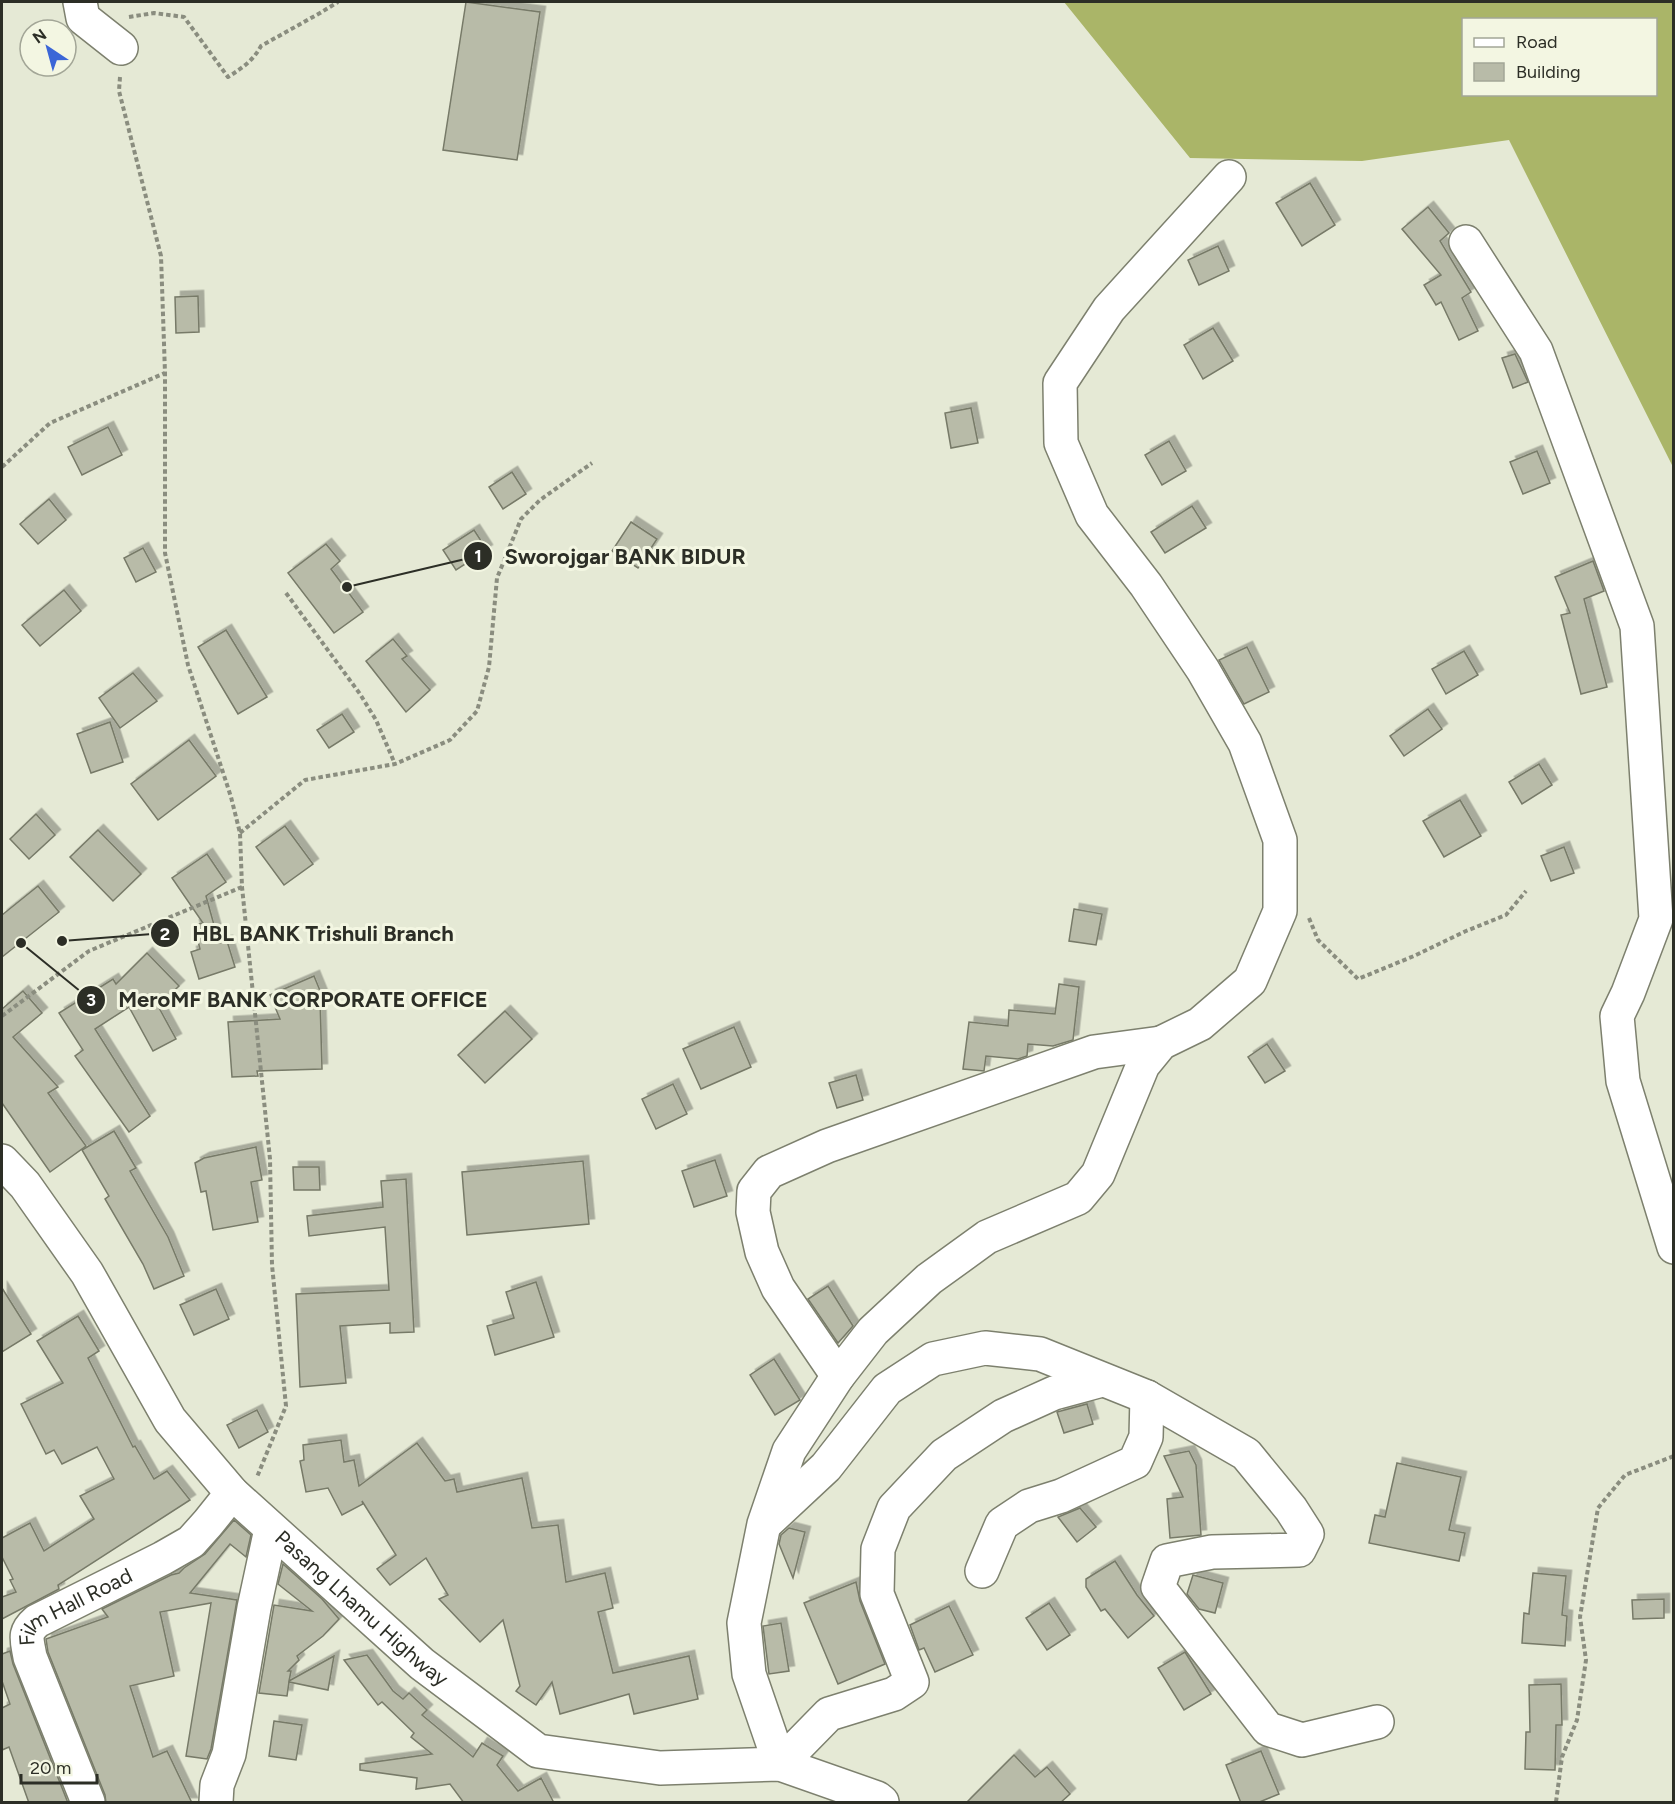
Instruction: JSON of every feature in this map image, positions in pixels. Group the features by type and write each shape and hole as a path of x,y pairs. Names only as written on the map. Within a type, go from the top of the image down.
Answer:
{"street":[{"path":"81,2 83,18 121,48"},
{"path":"838,1376 778,1288 762,1252 753,1212 754,1191 769,1172 827,1146 1094,1052 1161,1043 1200,1024 1250,981 1280,911 1280,840 1245,742 1209,680 1146,585 1092,515 1061,443 1060,383 1108,309 1229,177"},
{"path":"1466,242 1536,351 1637,626 1656,919 1617,1016 1623,1081 1674,1247"},
{"path":"1102,1380 1054,1393 1002,1416 944,1455 894,1508 878,1549 877,1594 912,1682 894,1694 829,1714 780,1764 749,1674 744,1623 764,1524 789,1451 838,1376 873,1331 929,1279 987,1237 1078,1198 1098,1174 1143,1065 1161,1043"},
{"name":"Pasang Lhamu Highway","path":"2,1161 25,1185 87,1273 170,1420 239,1499 422,1664 538,1751 660,1768 780,1764 877,1798 882,1803"},
{"path":"764,1524 826,1467 887,1389 933,1359 986,1348 1040,1354 1147,1397 1246,1454 1291,1509 1307,1534 1299,1550 1212,1552 1167,1561 1158,1587 1268,1729 1302,1740 1377,1722"},
{"path":"982,1571 1002,1524 1029,1506 1060,1496 1135,1462 1146,1437 1147,1397"},
{"name":"Film Hall Road","path":"88,1803 30,1657 26,1634 29,1628 38,1621 191,1542 208,1523 239,1499"},
{"path":"216,1803 217,1785 229,1754 254,1608 271,1529"}],"path":[{"path":"239,1499 286,1406 272,1265 270,1159 242,887 240,833 231,797 188,665 165,553 165,373 161,256 119,92 121,48 128,17 154,13 184,17 228,77 246,66 261,46 338,2"},
{"path":"2,467 50,423 165,373"},
{"path":"240,833 305,780 394,764 450,740 477,711 489,667 497,578 522,519 540,500 592,463"},
{"path":"286,593 371,711 394,764"},
{"path":"2,1016 88,951 242,887"},
{"path":"1305,907 1317,940 1358,979 1506,915 1526,891"},
{"path":"1556,1803 1562,1757 1577,1720 1586,1660 1580,1617 1598,1508 1625,1475 1674,1456"}],"green space":[{"path":"1064,2 1673,2 1673,467 1509,140 1362,161 1190,158"}],"building":[{"path":"466,2 540,12 517,160 443,150"},
{"path":"1310,183 1335,225 1302,246 1276,203"},
{"path":"1428,207 1449,233 1440,241 1471,292 1462,298 1478,331 1459,340 1441,302 1436,305 1424,285 1441,275 1402,229"},
{"path":"1218,246 1229,271 1199,285 1188,260"},
{"path":"198,296 199,332 176,333 175,297"},
{"path":"1213,328 1233,361 1203,379 1184,345"},
{"path":"1515,354 1528,382 1513,388 1502,358"},
{"path":"971,408 978,443 951,448 945,413"},
{"path":"108,427 122,455 82,475 68,447"},
{"path":"1169,441 1186,471 1162,485 1145,455"},
{"path":"1537,451 1550,483 1523,494 1510,462"},
{"path":"512,472 526,494 503,509 489,487"},
{"path":"49,499 66,520 38,544 20,524"},
{"path":"1192,506 1206,528 1165,553 1151,532"},
{"path":"631,522 657,539 638,568 612,551"},
{"path":"474,530 487,550 456,570 443,550"},
{"path":"326,544 340,561 331,569 363,612 334,633 288,573"},
{"path":"143,548 156,572 136,582 124,558"},
{"path":"1593,561 1604,591 1584,599 1607,687 1581,694 1561,615 1570,613 1555,577"},
{"path":"64,590 81,611 40,646 22,625"},
{"path":"226,630 267,697 238,714 198,647"},
{"path":"393,639 407,656 402,659 430,690 406,712 366,661"},
{"path":"1247,647 1269,692 1244,704 1219,660"},
{"path":"1464,651 1478,675 1446,694 1432,669"},
{"path":"133,673 157,701 120,728 99,698"},
{"path":"1428,709 1442,729 1404,756 1390,736"},
{"path":"342,714 354,732 329,748 317,730"},
{"path":"110,722 123,762 91,773 77,734"},
{"path":"189,740 216,776 158,820 131,784"},
{"path":"1539,764 1552,785 1522,804 1509,782"},
{"path":"1460,800 1481,836 1444,857 1423,821"},
{"path":"36,814 55,835 29,859 10,839"},
{"path":"285,826 313,864 284,885 256,847"},
{"path":"98,830 141,874 113,901 70,857"},
{"path":"1564,847 1574,873 1551,881 1541,856"},
{"path":"207,854 226,882 206,896 219,943 227,941 235,967 199,979 191,952 200,949 194,925 203,923 172,878"},
{"path":"38,886 59,912 2,957 2,915"},
{"path":"1074,909 1102,914 1096,945 1069,941"},
{"path":"147,953 179,986 158,1006 176,1039 153,1051 129,1007 95,1029 150,1116 129,1132 75,1056 83,1050 59,1013 113,979 116,984"},
{"path":"314,976 323,998 320,999 322,1069 257,1071 258,1076 232,1077 228,1022 280,1019 270,995"},
{"path":"1059,984 1079,987 1073,1040 1053,1046 1028,1044 1027,1056 1018,1059 986,1056 984,1071 963,1069 969,1022 1008,1026 1009,1010 1055,1014"},
{"path":"23,991 42,1013 13,1037 58,1087 48,1093 86,1146 50,1172 2,1103 2,1009"},
{"path":"505,1011 532,1039 485,1083 458,1055"},
{"path":"734,1027 751,1067 701,1089 683,1049"},
{"path":"1267,1044 1285,1071 1265,1083 1248,1057"},
{"path":"856,1075 863,1100 837,1108 829,1083"},
{"path":"673,1084 687,1114 656,1129 642,1099"},
{"path":"114,1131 136,1168 130,1171 168,1237 184,1276 154,1289 143,1264 105,1199 109,1196 82,1150"},
{"path":"256,1147 262,1180 251,1182 258,1222 213,1230 206,1191 201,1192 195,1163 204,1158"},
{"path":"715,1160 727,1196 694,1207 682,1171"},
{"path":"583,1161 589,1224 467,1235 462,1172"},
{"path":"293,1167 319,1167 320,1190 294,1190"},
{"path":"406,1179 414,1332 390,1333 390,1323 340,1326 346,1383 300,1387 296,1294 389,1290 385,1227 309,1236 307,1216 383,1207 381,1181"},
{"path":"536,1282 554,1337 495,1355 487,1326 514,1318 506,1292"},
{"path":"828,1286 853,1326 838,1343 808,1299"},
{"path":"2,1288 31,1334 2,1352"},
{"path":"216,1289 229,1319 194,1335 180,1305"},
{"path":"78,1316 99,1351 88,1358 133,1447 135,1446 154,1479 167,1471 190,1500 58,1585 59,1589 2,1619 2,1597 16,1592 10,1580 13,1579 2,1557 2,1538 30,1523 44,1551 94,1519 80,1496 114,1479 97,1447 62,1464 54,1450 46,1454 21,1404 63,1383 37,1341"},
{"path":"774,1359 800,1400 775,1415 750,1375"},
{"path":"1087,1404 1093,1424 1064,1433 1057,1412"},
{"path":"257,1410 268,1432 239,1448 227,1425"},
{"path":"341,1440 344,1462 354,1460 359,1486 417,1443 445,1481 454,1479 457,1492 522,1478 532,1528 558,1525 566,1582 605,1573 613,1608 598,1612 613,1673 689,1656 698,1699 634,1714 629,1694 560,1714 552,1682 536,1705 516,1691 520,1686 503,1620 480,1642 439,1599 448,1595 426,1558 390,1585 377,1569 396,1555 362,1501 363,1504 342,1515 328,1488 306,1492 300,1461 304,1460 303,1445"},
{"path":"1189,1451 1196,1465 1201,1535 1170,1538 1167,1499 1183,1497 1164,1456"},
{"path":"1397,1463 1461,1477 1449,1530 1465,1533 1459,1561 1369,1543 1375,1515 1385,1517"},
{"path":"1080,1508 1096,1527 1077,1542 1058,1517"},
{"path":"234,1520 251,1535 246,1557 230,1544 190,1593 237,1600 211,1749 207,1759 186,1756 211,1603 160,1612 174,1676 130,1686 153,1757 167,1751 192,1803 106,1803 105,1795 48,1652 46,1639 108,1617 102,1609 179,1573 205,1554"},
{"path":"789,1528 805,1532 793,1578 779,1544 781,1535"},
{"path":"1115,1561 1154,1616 1128,1638 1105,1609 1101,1611 1086,1587 1086,1579"},
{"path":"283,1564 322,1599 339,1619 323,1636 297,1656 299,1660 288,1671 291,1671 289,1681 334,1656 328,1690 289,1682 287,1696 259,1693 274,1605 312,1611 278,1584"},
{"path":"1533,1573 1566,1576 1562,1615 1567,1616 1565,1646 1522,1643 1524,1613 1529,1614"},
{"path":"1193,1575 1223,1583 1215,1613 1199,1609 1187,1594"},
{"path":"856,1582 860,1601 885,1664 838,1684 804,1603"},
{"path":"1664,1599 1664,1618 1633,1619 1632,1600"},
{"path":"1049,1603 1070,1635 1047,1650 1026,1618"},
{"path":"949,1606 973,1655 935,1672 924,1648 919,1650 910,1625"},
{"path":"781,1623 789,1671 769,1674 763,1626"},
{"path":"10,1651 13,1664 68,1803 29,1803 9,1747 2,1750 2,1708 10,1704 2,1681 2,1654"},
{"path":"1185,1652 1211,1694 1184,1710 1158,1668"},
{"path":"367,1655 393,1691 403,1699 409,1693 427,1710 422,1715 473,1757 482,1743 503,1756 497,1765 518,1791 541,1778 554,1803 464,1803 450,1784 416,1789 417,1778 360,1770 360,1764 432,1754 411,1737 414,1733 382,1702 378,1705 344,1660"},
{"path":"1561,1684 1562,1725 1556,1725 1555,1770 1525,1769 1526,1732 1530,1732 1529,1685"},
{"path":"274,1721 302,1725 296,1760 269,1756"},
{"path":"1261,1751 1279,1794 1257,1803 1241,1803 1226,1765"},
{"path":"1014,1755 1035,1777 1047,1767 1070,1794 1060,1803 966,1803"}],"place":[{"name":"Sworojgar BANK BIDUR","path":"347,587"},
{"name":"HBL BANK Trishuli Branch","path":"62,941"},
{"name":"MeroMF BANK CORPORATE OFFICE","path":"21,943"}]}
